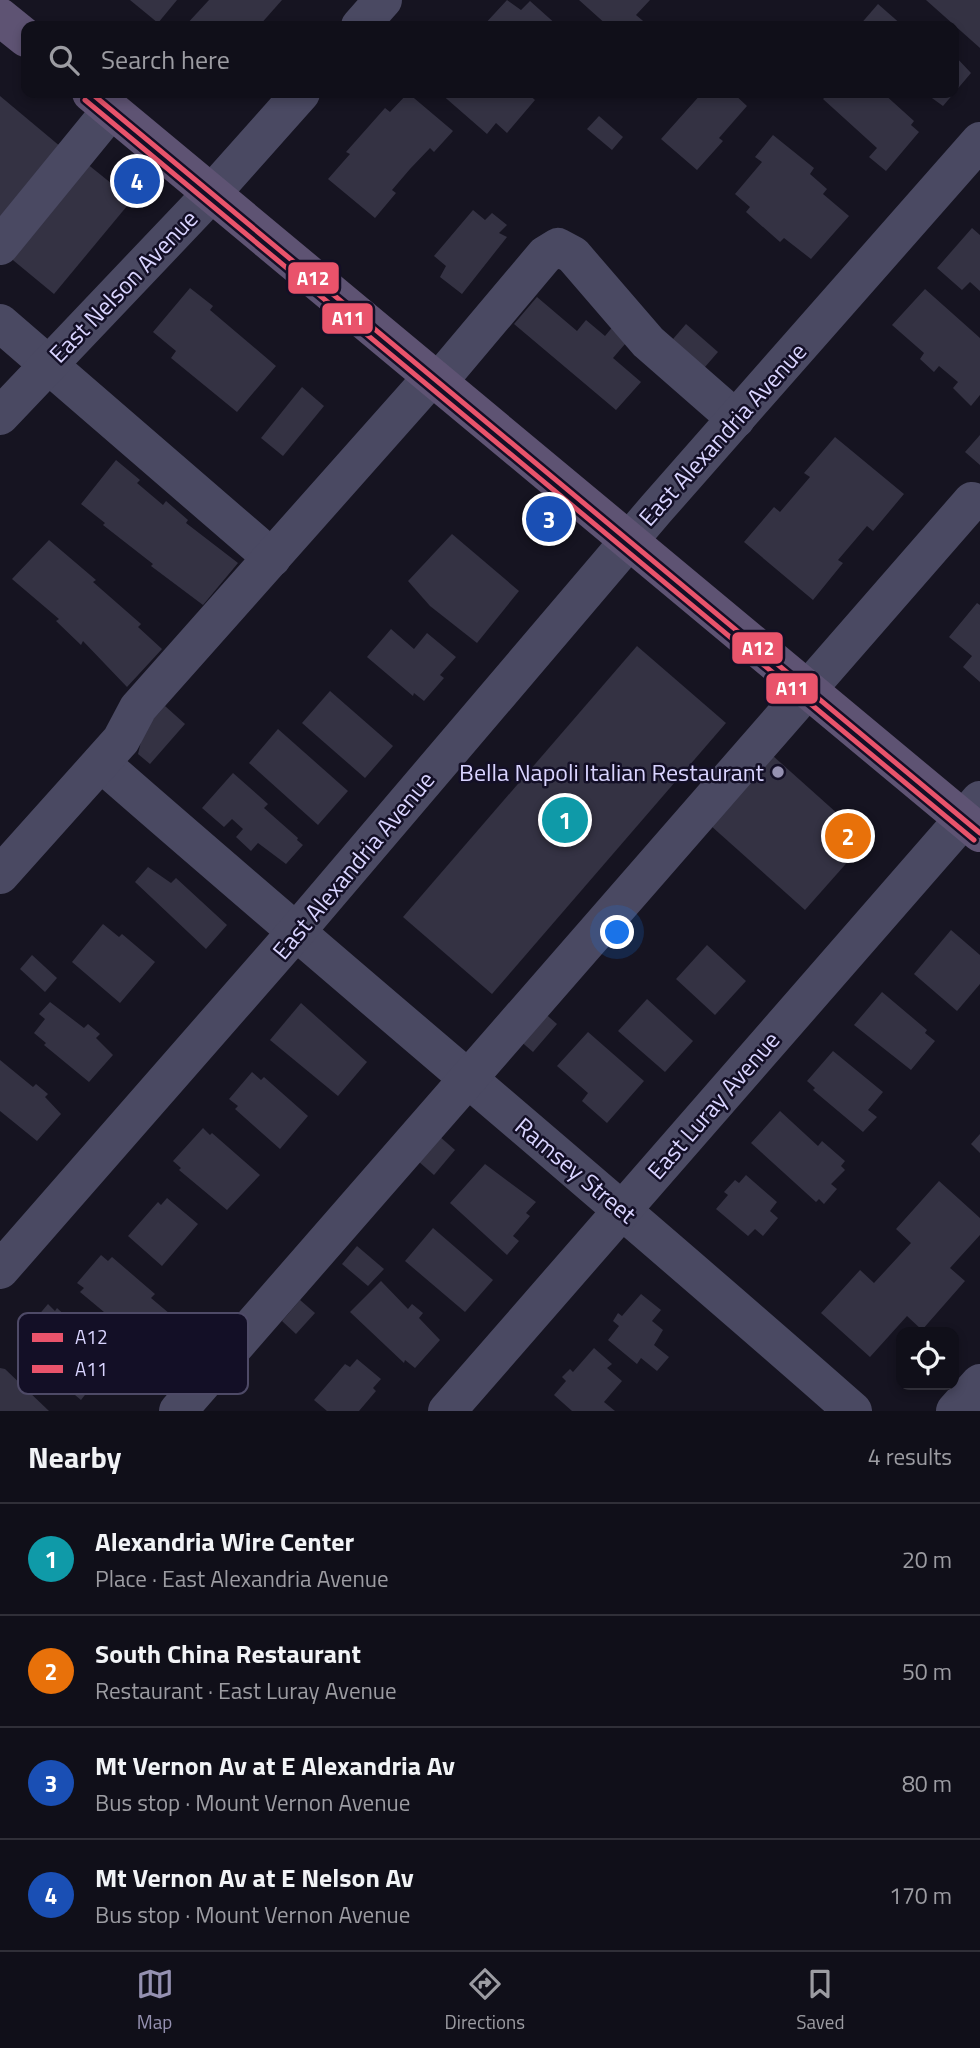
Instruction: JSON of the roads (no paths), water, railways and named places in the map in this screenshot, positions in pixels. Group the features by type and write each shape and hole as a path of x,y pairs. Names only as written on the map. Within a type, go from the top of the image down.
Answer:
{"main road":[{"path":"0,16 21,34"},
{"path":"101,101 806,689 974,817"}],"street":[{"path":"364,21 383,0"},
{"name":"East Nelson Avenue","path":"0,416 212,193 297,98"},
{"path":"0,246 101,101"},
{"name":"East Alexandria Avenue","path":"0,1270 295,933 628,541 980,141"},
{"path":"0,875 121,740 138,708 545,255 558,247 573,255 657,351 736,419"},
{"path":"0,323 272,558"},
{"path":"248,1331 972,501"},
{"name":"Ramsey Street","path":"101,763 295,933 623,1209 853,1411"},
{"name":"East Luray Avenue","path":"447,1411 623,1209 974,817"},
{"path":"955,1411 980,1383"},
{"path":"178,1411 193,1394"}],"place":[{"name":"Mt Vernon Av at E Nelson Av","path":"137,181"},
{"name":"Mt Vernon Av at E Alexandria Av","path":"549,519"},
{"name":"Bella Napoli Italian Restaurant","path":"778,772"},
{"name":"Alexandria Wire Center","path":"565,820"},
{"name":"South China Restaurant","path":"848,836"}]}
